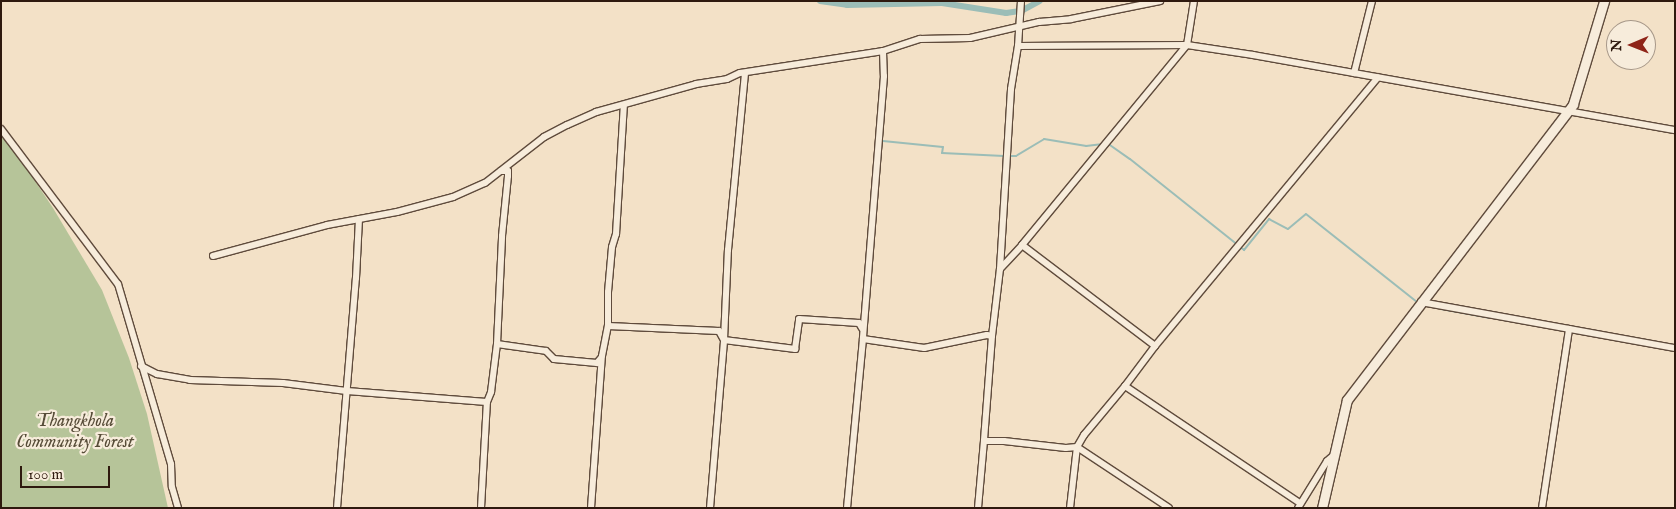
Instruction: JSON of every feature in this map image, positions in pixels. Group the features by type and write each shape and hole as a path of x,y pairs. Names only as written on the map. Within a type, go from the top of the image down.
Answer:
{"street":[{"path":"978,508 992,336 1000,269 1006,159 1010,135 1011,89 1017,55 1021,1"},
{"path":"212,256 453,197 485,183 544,137 567,124 624,104 696,84 883,51 920,39 970,38 1160,1"},
{"path":"1000,269 1022,245 1100,148 1187,45 1194,1"},
{"path":"1354,73 1372,1"},
{"path":"1322,508 1347,400 1498,199 1568,112 1573,104 1604,1"},
{"path":"1018,46 1187,45 1675,130"},
{"path":"846,508 884,76 883,51"},
{"path":"710,508 724,340 728,250 745,74"},
{"path":"1070,508 1077,447 1084,434 1376,79"},
{"path":"591,508 602,356 608,326 608,292 612,247 616,234 624,104"},
{"path":"1,129 119,285 171,464 172,486 178,508"},
{"path":"481,508 486,402 490,392 497,344 502,236 508,171 501,171"},
{"path":"337,508 359,219"},
{"path":"1022,245 1155,346"},
{"path":"1420,304 1675,348"},
{"path":"724,340 795,349 799,319 859,323 862,328"},
{"path":"608,326 705,329 719,331 724,340"},
{"path":"1542,508 1569,329"},
{"path":"862,339 924,348 987,335 992,336"},
{"path":"497,344 546,351 554,359 597,364 602,356"},
{"path":"141,366 157,374 190,380 283,382 347,391 486,402"},
{"path":"1125,386 1299,506 1327,461 1333,456"},
{"path":"984,441 1004,441 1066,448 1077,447 1168,508"}],"green space":[{"name":"Thangkhola Community Forest","path":"1,130 53,208 102,290 129,358 147,414 168,508 1,508"}],"waterway":[{"path":"820,1 847,5 942,3 1006,13 1021,11 1040,1"},
{"path":"883,141 943,147 942,153 1004,156 1016,156 1044,139 1086,146 1103,144"},
{"path":"1107,143 1130,159 1244,250 1269,219 1288,229 1306,214 1417,302"},
{"path":"1441,309 1490,318"}]}
